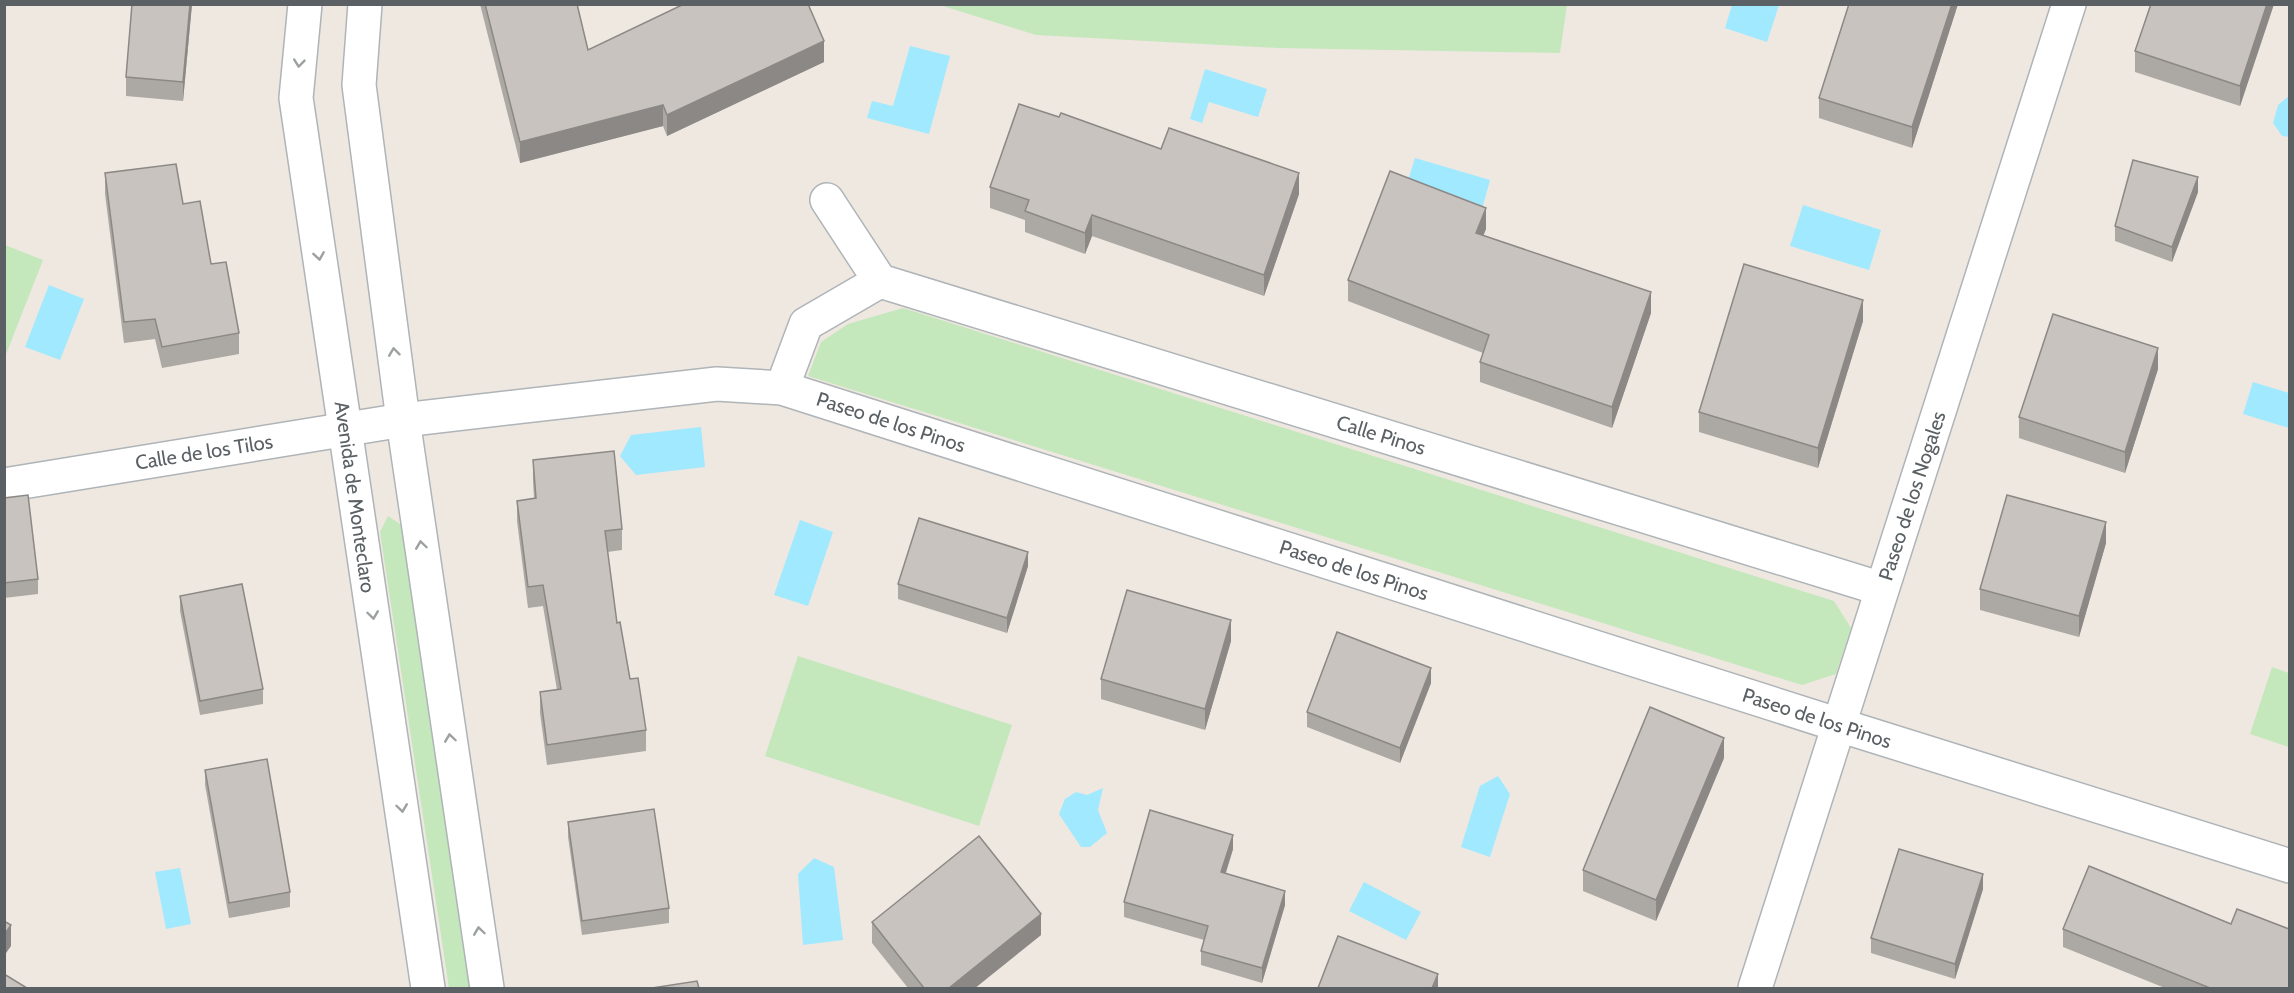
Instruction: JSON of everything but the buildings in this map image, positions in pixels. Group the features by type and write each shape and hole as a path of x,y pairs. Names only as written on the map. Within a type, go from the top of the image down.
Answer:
{"street":[{"name":"Avenida de Monteclaro","path":"305,4 296,98 429,988"},
{"path":"365,4 359,85 403,420 487,988"},
{"name":"Paseo de los Nogales","path":"1755,988 2069,4"},
{"path":"782,388 806,324 880,281 827,200"},
{"name":"Calle Pinos","path":"880,281 1882,590"},
{"name":"Paseo de los Pinos","path":"403,420 717,384 782,388 2289,866"},
{"name":"Calle de los Tilos","path":"4,485 403,420"}],"green space":[{"path":"940,5 1567,5 1560,53 1279,48 1036,35"},
{"path":"5,245 43,260 5,357"},
{"path":"903,308 1834,601 1851,628 1836,674 1802,685 808,376 821,342 848,324"},
{"path":"388,516 403,526 473,988 449,988 380,532"},
{"path":"798,656 1012,725 979,826 765,756"},
{"path":"2272,667 2289,673 2289,747 2250,734"}],"water":[{"path":"1732,5 1779,5 1767,42 1725,28"},
{"path":"910,46 950,56 929,134 867,118 872,101 893,106"},
{"path":"1205,69 1267,89 1258,117 1209,102 1202,123 1190,119"},
{"path":"2289,96 2289,137 2282,136 2273,123 2278,105"},
{"path":"1415,158 1490,180 1481,213 1405,190"},
{"path":"1803,205 1881,230 1869,270 1790,246"},
{"path":"49,285 84,299 60,360 25,347"},
{"path":"2253,382 2289,393 2289,428 2243,414"},
{"path":"701,427 705,467 636,475 620,456 631,435"},
{"path":"800,520 833,532 808,606 774,595"},
{"path":"1498,776 1510,794 1490,857 1461,847 1480,786"},
{"path":"1103,788 1098,810 1107,833 1090,847 1081,847 1059,814 1065,799 1076,792 1087,795"},
{"path":"814,858 834,867 843,940 803,945 798,874"},
{"path":"180,868 191,924 166,929 155,872"},
{"path":"1364,882 1421,912 1406,940 1349,911"}]}
